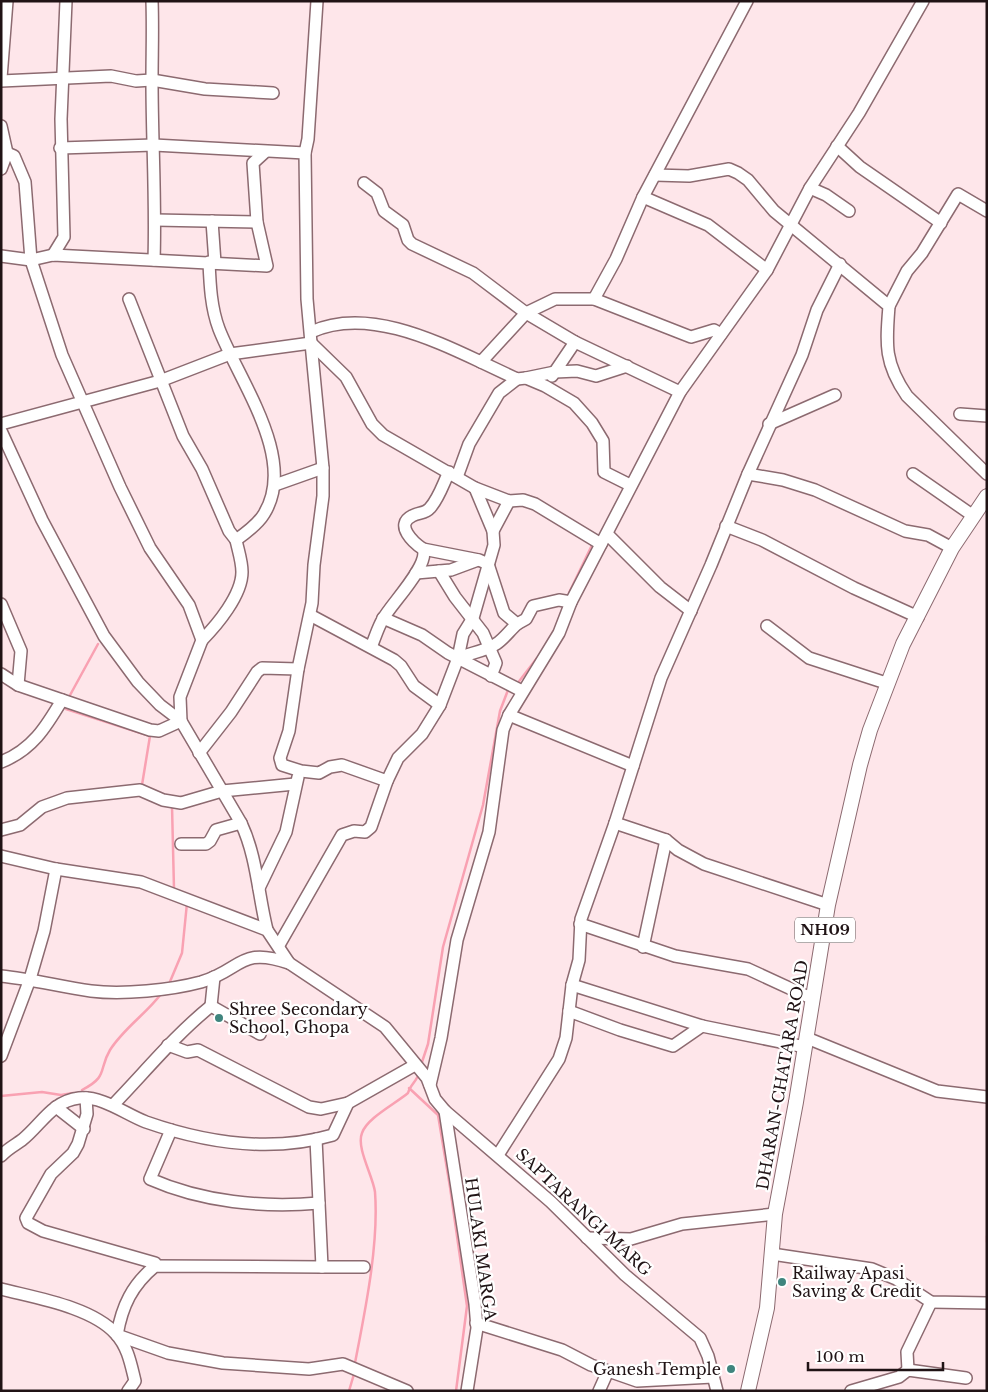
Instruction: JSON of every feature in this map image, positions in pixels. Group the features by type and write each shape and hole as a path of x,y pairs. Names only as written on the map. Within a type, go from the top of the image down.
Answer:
{"main road":[{"name":"DHARAN-CHATARA ROAD","path":"748,1391 767,1308 775,1214 828,905 860,765 886,683 903,644 952,548 972,515 987,496"}],"street":[{"path":"7,1 1,80 63,76 111,76 136,81 152,80 205,89 273,93"},
{"path":"53,255 64,236 60,148 66,1"},
{"path":"152,1 154,48 152,80 154,260"},
{"path":"317,1 308,139 305,153 307,298 323,468 323,496 310,615 298,669 289,731 280,758 282,765 300,771 319,773 330,767 342,765 387,781"},
{"path":"594,299 616,259 643,197 746,1"},
{"path":"168,1045 187,1052 198,1050 204,1052 309,1107 321,1109 348,1103 423,1074 441,1038 457,940 488,832 503,730 509,716 522,691 559,633 571,602 630,485 680,392 766,270 810,188 858,113 923,1"},
{"path":"1,126 7,153 1,169"},
{"path":"60,148 154,145 305,153"},
{"path":"837,146 860,167 941,223"},
{"path":"1,256 31,260 53,255 266,266 257,222 252,163 266,152"},
{"path":"7,153 14,156 25,182 31,260 62,355 150,548 189,604 202,640"},
{"path":"655,175 689,176 729,169 748,180 774,211 889,306"},
{"path":"364,182 377,193 384,211 402,225 408,240 412,244 473,273 526,313 575,342 680,392"},
{"path":"810,188 826,194 849,211"},
{"path":"987,211 958,194 941,223 907,271 889,306 887,336 889,366 907,396 987,474"},
{"path":"643,197 708,224 766,270"},
{"path":"155,220 257,222"},
{"path":"212,221 210,297 218,328 263,425 275,468 275,485 271,501 263,516 236,540"},
{"path":"498,1155 559,1059 566,1038 572,985 579,960 580,924 615,823 661,678 769,424 802,355 818,310 840,264"},
{"path":"481,362 526,313 555,299 594,299 691,337 714,330 721,334"},
{"path":"129,300 182,436 202,469 229,530 236,540 242,574 237,590 219,623 202,640 180,697 181,721"},
{"path":"1,424 160,381 230,354 311,338 326,325 382,324 430,339 481,362 545,386 574,403 592,422 603,441 604,472 630,485"},
{"path":"311,338 346,377 372,424 382,434 475,488 509,501 523,500 535,504 604,539 691,611"},
{"path":"545,386 575,342"},
{"path":"484,562 423,550 407,535 405,528 407,520 429,509 453,475 499,393 522,378 555,372 576,371 596,376 627,366"},
{"path":"769,424 835,395"},
{"path":"960,414 987,416"},
{"path":"1,432 42,520 104,636 138,682 160,705 181,721 241,823 250,841 267,930 279,945 289,963"},
{"path":"275,485 323,468"},
{"path":"748,474 783,480 814,490 905,531 928,535 952,548"},
{"path":"913,474 972,515"},
{"path":"279,945 342,835 354,831 365,832 372,826 387,781 398,758 422,734 440,705 458,658 463,634 473,618 484,562 494,545 494,531 475,488"},
{"path":"494,531 509,501"},
{"path":"726,526 762,540 854,588 918,617"},
{"path":"371,648 383,618 416,573 424,558 423,550"},
{"path":"416,573 452,570 484,562"},
{"path":"484,562 504,613 517,624"},
{"path":"439,571 455,597 473,618 491,647 496,663 491,676"},
{"path":"458,658 474,651 483,651 491,647 517,624 526,619 533,606 559,600 571,602"},
{"path":"1,604 21,651 18,685"},
{"path":"310,615 398,663 414,686 440,705"},
{"path":"383,618 422,635 458,658 522,691"},
{"path":"767,626 809,658 886,683"},
{"path":"199,752 232,712 257,672 262,668 298,669"},
{"path":"1,674 18,685 150,730 159,731 181,721"},
{"path":"1,762 26,750 46,728 62,700"},
{"path":"509,716 633,766"},
{"path":"260,888 286,832 295,784 300,771"},
{"path":"1,830 20,825 42,807 67,798 140,790 152,793 163,800 181,803 222,791 295,784"},
{"path":"181,844 206,844 216,830 241,823"},
{"path":"615,823 666,840 678,850 704,864 828,905"},
{"path":"644,946 666,840"},
{"path":"1,856 56,869 141,882 267,930"},
{"path":"1,1056 30,978 44,931 56,869"},
{"path":"580,924 675,956 748,969 813,999"},
{"path":"1,976 30,978 91,991 166,989 214,977 240,961 255,956 272,957 289,963"},
{"name":"SAPTARANGI MARG","path":"289,963 386,1027 423,1074 435,1099 445,1111 498,1155 625,1275 700,1338 717,1391"},
{"path":"113,1106 141,1078 168,1045 211,1006 214,977"},
{"path":"572,985 702,1026 806,1042 936,1091 987,1097"},
{"path":"211,1006 260,1034"},
{"path":"569,1011 620,1030 673,1046 702,1026"},
{"path":"1,1156 22,1140 56,1107 72,1100 86,1098 113,1106 138,1118 171,1130 237,1143 266,1144 316,1140 332,1135 348,1103"},
{"path":"86,1098 84,1129 73,1153 52,1174 26,1218 28,1223 43,1231 155,1263 155,1266"},
{"path":"56,1107 84,1129"},
{"name":"HULAKI MARGA","path":"445,1111 476,1322 466,1391"},
{"path":"171,1130 150,1179 174,1190 222,1200 262,1204 319,1203"},
{"path":"316,1140 322,1267"},
{"path":"587,1238 630,1239 682,1224 775,1214"},
{"path":"772,1254 872,1269 896,1279 931,1302 987,1303"},
{"path":"117,1335 121,1309 135,1287 155,1266 364,1267"},
{"path":"1,1289 98,1319 117,1335 129,1356 135,1381 128,1391"},
{"path":"908,1370 907,1352 931,1302"},
{"path":"476,1322 562,1350 608,1372 636,1381 713,1378"},
{"path":"117,1335 168,1353 223,1363 309,1369 343,1364 407,1391"},
{"path":"851,1391 899,1377 908,1370 966,1378"},
{"path":"599,1391 608,1372"}],"waterway":[{"path":"569,593 593,543"},
{"path":"69,697 98,644"},
{"path":"517,684 537,658"},
{"path":"421,1065 428,1044 443,947 483,805 500,711 508,690"},
{"path":"66,709 150,736 142,785 145,786"},
{"path":"172,806 174,889"},
{"path":"169,984 182,953 187,903"},
{"path":"82,1090 96,1081 102,1072 110,1050 128,1028 161,994"},
{"path":"355,1363 370,1278 376,1212 374,1185 361,1146 362,1133 369,1122 408,1093 419,1073"},
{"path":"409,1088 438,1115 450,1187 467,1306 456,1391"},
{"path":"1,1096 42,1092 61,1095 73,1093"},
{"path":"987,1236 987,1242"},
{"path":"349,1391 354,1374"}],"place":[{"name":"Shree Secondary School, Ghopa","path":"219,1018"},
{"name":"Railway Apasi Saving & Credit","path":"782,1282"},
{"name":"Ganesh Temple","path":"731,1369"}]}
